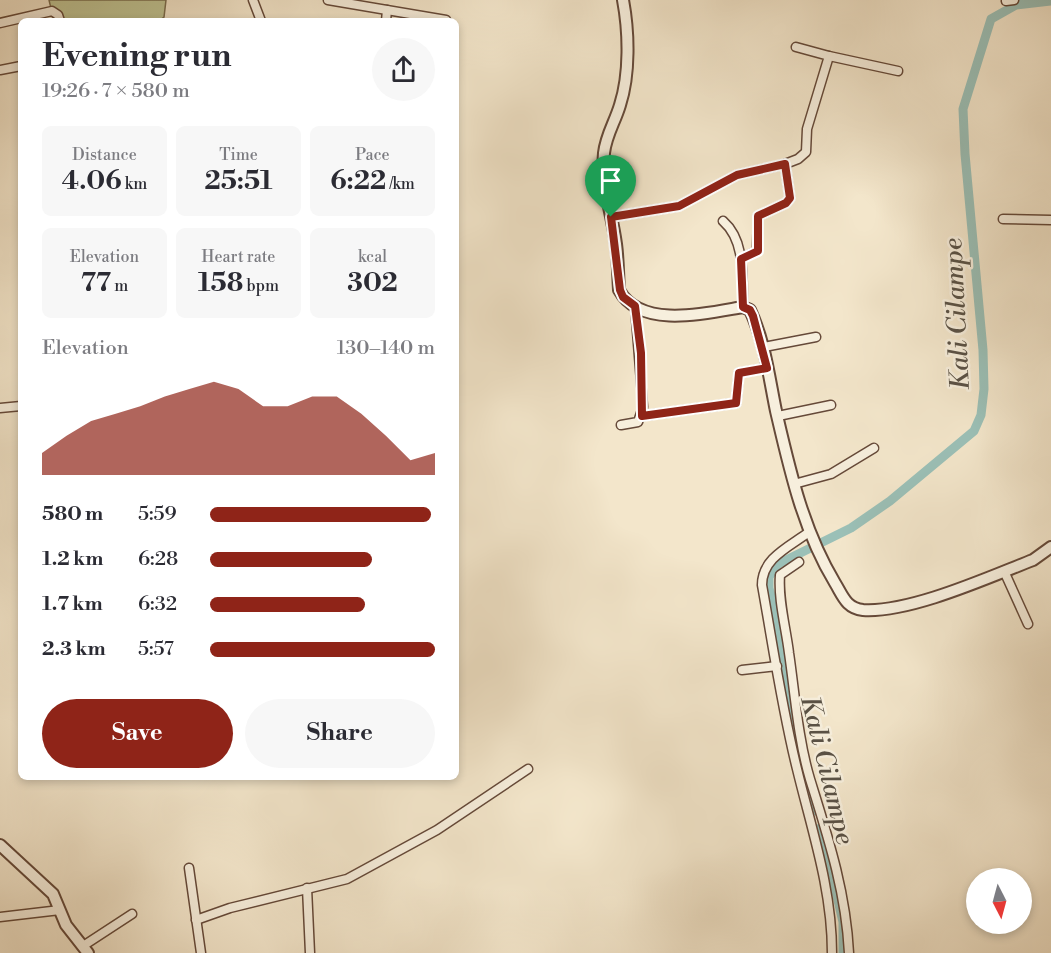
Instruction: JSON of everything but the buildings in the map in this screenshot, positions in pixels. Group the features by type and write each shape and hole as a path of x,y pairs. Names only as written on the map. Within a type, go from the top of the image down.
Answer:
{"street":[{"path":"253,0 260,18"},
{"path":"328,0 363,3 387,10 434,18"},
{"path":"622,0 627,30 623,90 620,106 609,127 604,154 604,188 611,217 620,290 623,297 635,306 673,317 743,307 750,310 764,347 777,416 810,535 843,600 854,608 863,610 909,604 1034,560 1051,547"},
{"path":"386,18 387,10"},
{"path":"22,18 52,11 59,18"},
{"path":"0,23 18,19"},
{"path":"796,47 898,71"},
{"path":"611,217 679,206 737,175 798,159 806,152 807,129 829,56"},
{"path":"0,70 18,67"},
{"path":"741,259 758,251 758,216 786,203 790,198 785,164"},
{"path":"1003,219 1051,220"},
{"path":"723,220 733,229 741,259 743,307"},
{"path":"621,425 638,422 642,416 641,353 635,306"},
{"path":"764,347 816,337"},
{"path":"642,416 736,403 739,373 767,368"},
{"path":"777,416 831,405"},
{"path":"0,408 18,406"},
{"path":"794,484 837,472 874,448"},
{"path":"810,535 769,561 763,571 762,585 777,666 800,760 838,872 848,927 849,953"},
{"path":"799,562 783,571 780,582 800,760"},
{"path":"1004,571 1028,624"},
{"path":"742,670 777,666"},
{"path":"196,920 230,908 347,879 445,825 528,769"},
{"path":"813,803 832,925 832,953"},
{"path":"0,845 53,894 66,925 86,949 132,914"},
{"path":"189,868 201,953"},
{"path":"308,888 310,953"},
{"path":"0,917 60,910"}],"green space":[{"path":"49,0 166,0 163,18 53,18"}],"waterway":[{"name":"Kali Cilampe","path":"816,811 806,782 789,710 780,634 769,588 769,577 778,564 851,528 890,501 974,431 981,415 984,389 983,350 963,109 991,19 1016,5 1051,1"},
{"name":"Kali Cilampe","path":"821,827 843,922 843,953"}],"route":[{"path":"785,164 790,198 786,203 758,216 758,251 741,259 743,307 750,310 753,316 764,347 767,368 739,373 738,402 642,416 640,338 635,306 623,297 620,290 611,217 679,206 737,175 785,164"}]}
